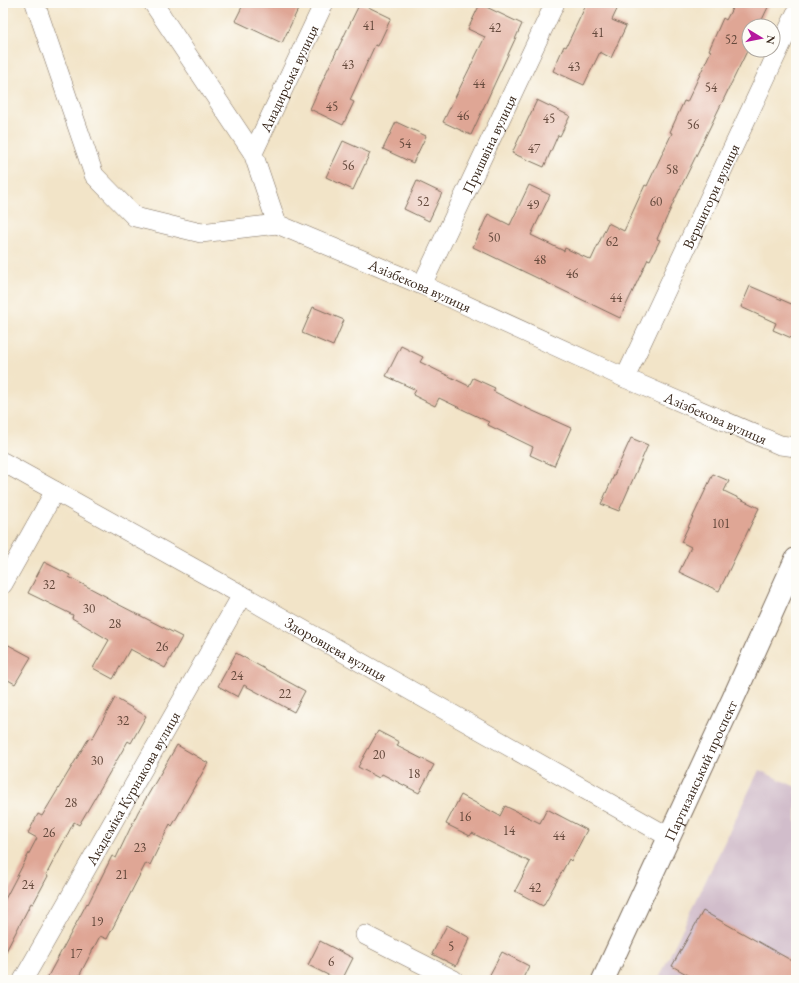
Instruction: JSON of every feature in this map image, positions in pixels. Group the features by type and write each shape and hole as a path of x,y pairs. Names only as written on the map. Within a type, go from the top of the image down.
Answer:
{"street":[{"path":"35,3 94,175 135,217 201,233 278,224 253,153 153,3"},
{"name":"Анадирська вулиця","path":"253,153 324,3"},
{"name":"Пришвіна вулиця","path":"422,285 555,3"},
{"name":"Вершигори вулиця","path":"625,378 796,13"},
{"name":"Азізбекова вулиця","path":"278,224 422,285 625,378 780,445 796,447"},
{"name":"Здоровцева вулиця","path":"3,462 242,595 669,837"},
{"path":"3,584 55,490"},
{"name":"Партизанський проспект","path":"603,980 734,699 796,559"},
{"name":"Академіка Курнакова вулиця","path":"23,980 242,595"},
{"path":"365,935 454,980"}],"shaded area":[{"path":"759,770 796,787 796,980 658,980"}],"building":[{"path":"244,3 301,3 282,43 235,21"},
{"path":"360,3 391,18 378,46 375,45 350,100 354,102 343,125 310,109"},
{"path":"587,3 620,3 612,20 626,26 611,58 600,52 584,85 553,71 564,46 566,47"},
{"path":"735,3 770,3 763,18 741,18 741,58 744,58 675,199 657,239 660,240 650,260 648,259 620,318 473,247 488,214 510,225 529,185 550,195 531,235 564,251 565,248 591,260 608,223 624,231 645,185 647,186 672,133 670,132 684,101 687,102 711,51 709,50 723,18 726,20"},
{"path":"480,4 522,24 471,135 443,122 485,37 468,29"},
{"path":"537,100 570,116 560,136 558,135 544,167 512,153"},
{"path":"396,122 426,136 413,163 383,149"},
{"path":"343,141 370,153 353,190 326,177"},
{"path":"417,181 442,193 429,221 404,209"},
{"path":"750,286 796,306 796,340 773,330 776,323 741,307"},
{"path":"313,307 344,320 333,346 302,333"},
{"path":"401,346 423,357 420,362 469,386 473,378 495,388 493,391 524,407 571,428 554,466 530,455 533,447 488,425 489,422 439,398 435,406 413,395 416,390 386,376"},
{"path":"631,438 648,445 619,511 601,504"},
{"path":"713,474 729,481 724,491 759,508 719,591 679,572 691,547 681,542"},
{"path":"44,562 70,575 69,577 107,597 106,598 182,637 165,668 130,649 113,679 93,668 109,640 72,618 73,615 28,593"},
{"path":"3,642 31,657 15,684 3,677"},
{"path":"236,653 305,691 294,712 244,685 238,697 218,686"},
{"path":"115,698 146,716 131,743 128,741 79,825 74,822 46,875 48,876 33,904 31,903 3,957 3,903 37,838 28,833 38,814 42,816 89,738 92,739"},
{"path":"378,731 399,742 397,746 434,765 419,793 382,774 379,778 358,767"},
{"path":"177,745 208,763 172,826 170,824 150,865 146,863 107,939 100,936 77,980 46,980 87,903 88,904 112,856 116,858 138,812"},
{"path":"461,795 500,816 505,806 540,823 547,809 587,830 571,861 569,859 543,906 515,891 530,862 472,833 470,836 446,824"},
{"path":"703,911 796,963 796,980 697,980 672,966"},
{"path":"447,925 470,938 456,966 432,954"},
{"path":"320,941 353,958 342,980 338,980 308,965"},
{"path":"502,952 529,966 522,980 487,980"}]}
